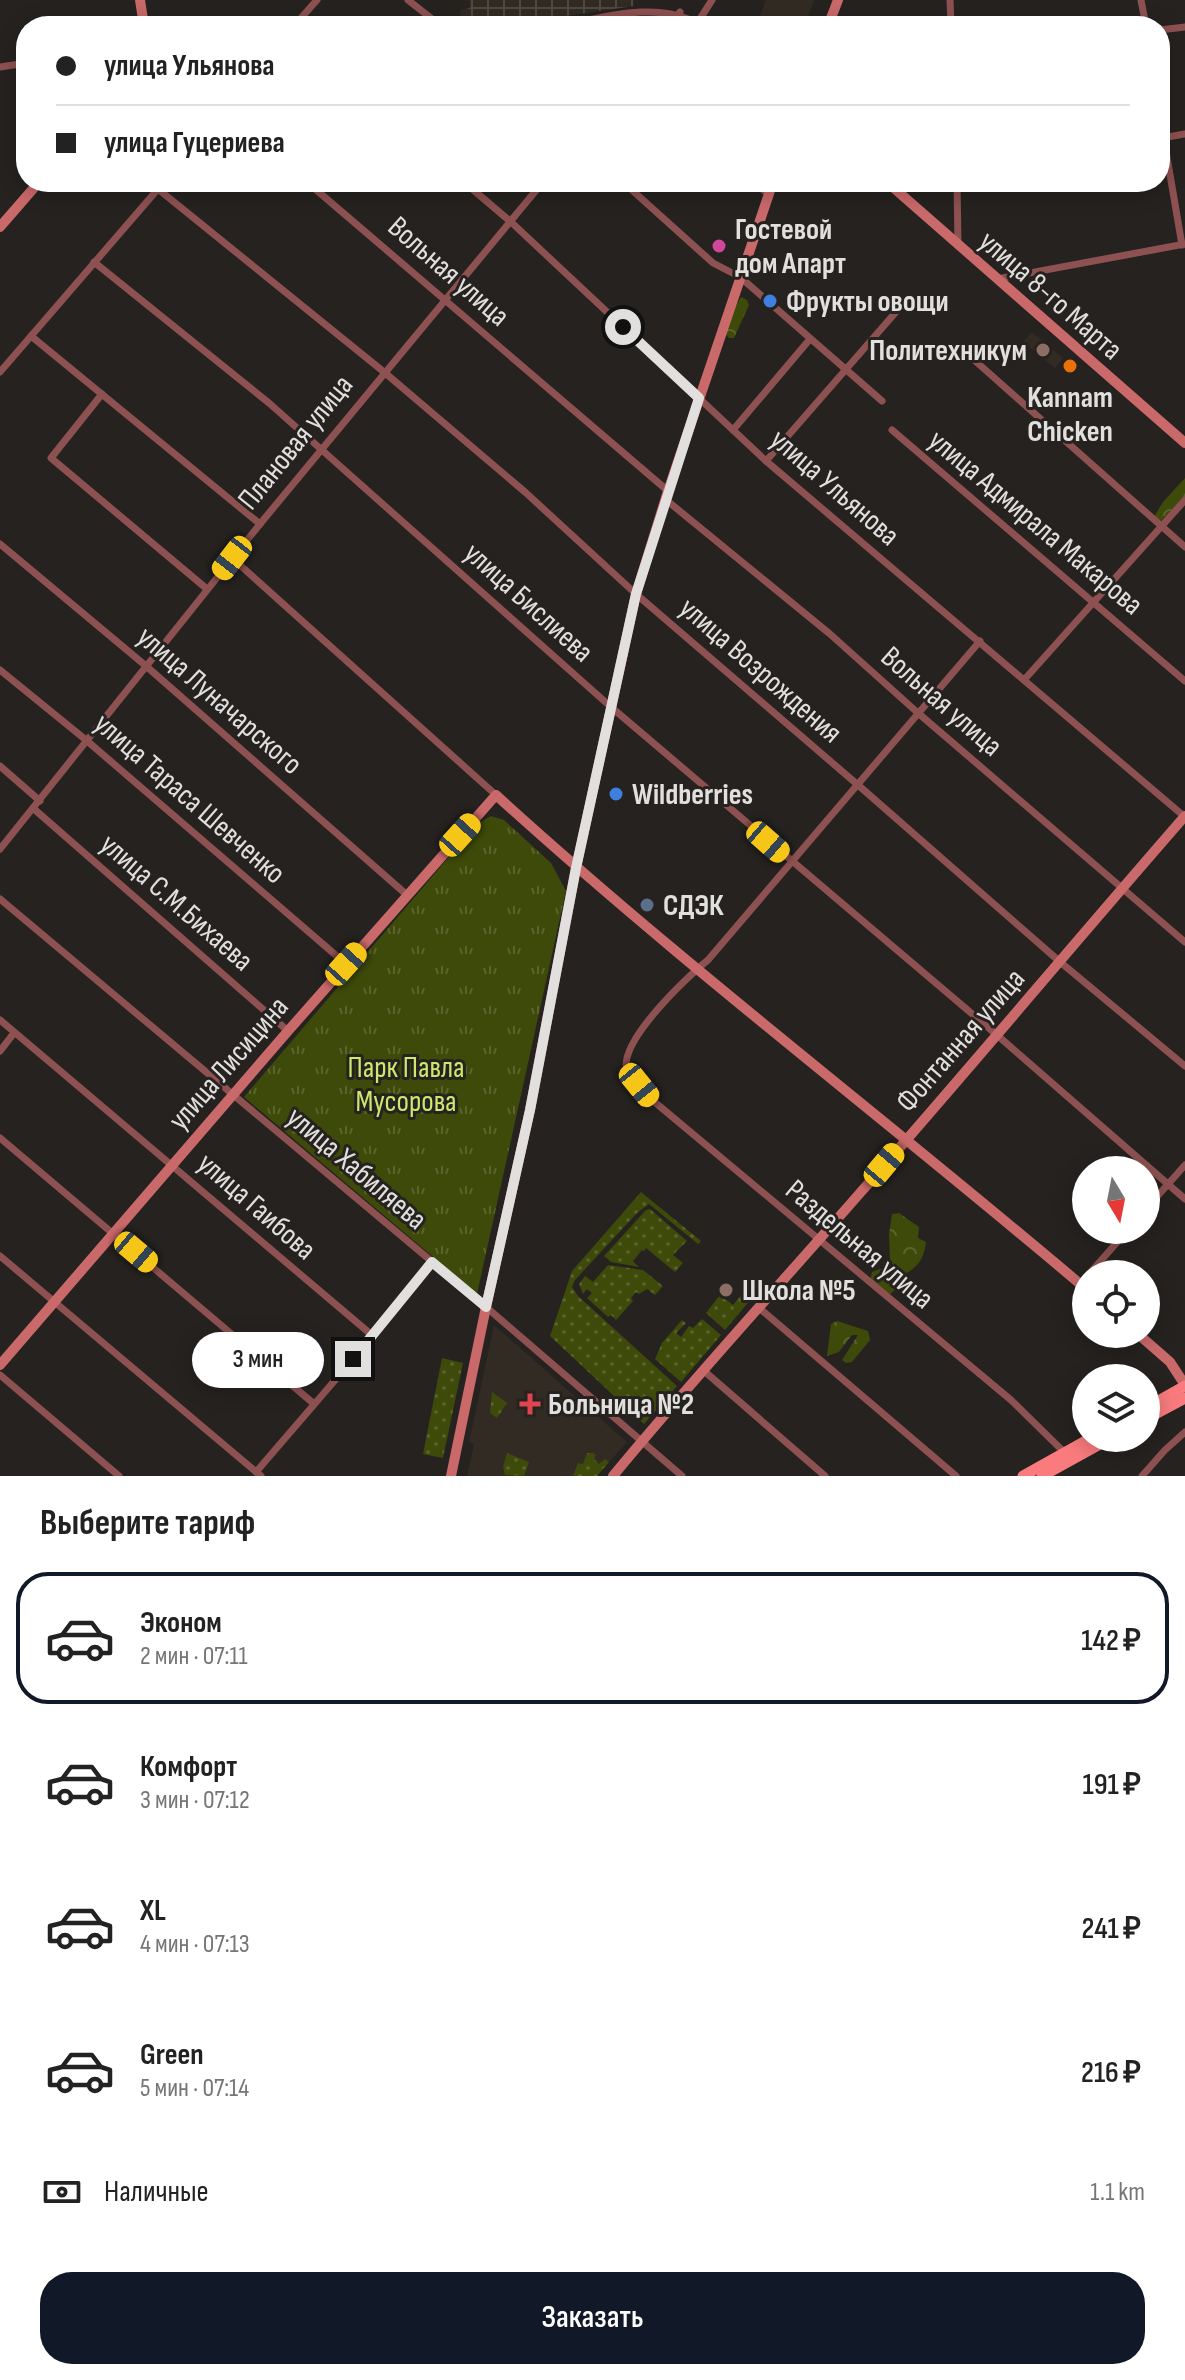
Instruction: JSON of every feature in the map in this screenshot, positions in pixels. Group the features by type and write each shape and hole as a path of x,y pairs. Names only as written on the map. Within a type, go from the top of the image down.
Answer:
{"main road":[{"path":"1160,1400 1185,1385"},
{"path":"1160,1411 1185,1398"},
{"path":"1023,1476 1072,1449"},
{"path":"1042,1476 1086,1452"}],"street":[{"path":"303,16 317,0"},
{"path":"408,0 428,16"},
{"path":"599,16 644,4 687,16"},
{"path":"677,16 680,12"},
{"path":"997,279 1184,244 1170,177"},
{"path":"0,227 30,192"},
{"path":"2,366 155,192"},
{"name":"улица Возрождения","path":"169,192 525,492 636,594 1059,961 1185,1066"},
{"name":"Вольная улица","path":"319,192 1185,942"},
{"name":"улица Ульянова","path":"476,192 766,461 1185,817"},
{"name":"Плановая улица","path":"0,849 232,558 535,192"},
{"path":"634,192 713,263 740,277 882,401"},
{"path":"451,1476 530,1110 576,868 636,594 666,495 768,194 766,192"},
{"name":"улица 8-го Марта","path":"898,192 1185,443"},
{"path":"957,192 958,244"},
{"name":"улица Бислиева","path":"94,262 269,403 611,707 1185,1199"},
{"path":"766,461 909,297"},
{"path":"31,336 260,524"},
{"path":"733,430 810,339"},
{"path":"964,351 1185,547"},
{"path":"102,394 51,458 207,589"},
{"name":"улица Адмирала Макарова","path":"892,430 1185,681"},
{"path":"1024,680 1185,500"},
{"name":"улица Луначарского","path":"0,544 146,666 407,895"},
{"path":"232,558 576,868 696,970 904,1140 1072,1271"},
{"path":"696,970 708,960 980,641"},
{"name":"улица Тараса Шевченко","path":"0,670 346,964"},
{"path":"0,766 40,801"},
{"name":"улица Лисицина","path":"0,1365 496,795"},
{"name":"улица С.М.Бихаева","path":"34,809 288,1031"},
{"name":"Фонтанная улица","path":"613,1476 1185,817"},
{"name":"улица Хабиляева","path":"0,899 486,1307 682,1476"},
{"name":"Раздельная улица","path":"696,970 644,1026 627,1058 627,1070 651,1099 1011,1400 1065,1453"},
{"name":"улица Гаибова","path":"0,1020 373,1336"},
{"path":"0,1051 14,1033"},
{"path":"0,1138 313,1403"},
{"path":"1160,1194 1185,1165"},
{"path":"1103,1260 1116,1244"},
{"path":"0,1256 258,1474 313,1403 373,1336 432,1262"},
{"path":"758,1307 956,1476"},
{"path":"1154,1348 1170,1362 1185,1385"},
{"path":"703,1370 825,1476"},
{"path":"0,1375 119,1476"},
{"path":"1142,1476 1185,1432"}],"shaded area":[{"path":"469,0 633,0 634,6 566,16 461,16 460,10 470,8"},
{"path":"766,0 814,0 808,16 760,16"},
{"name":"Политехникум","path":"1032,332 1063,358 1055,368 1023,342"},
{"name":"Больница №2","path":"494,1325 627,1442 597,1476 467,1476 474,1444 469,1442"}],"green space":[{"path":"741,297 749,305 734,338 729,338 725,333"},
{"path":"1185,478 1185,496 1161,521 1154,517 1163,502"},
{"name":"Парк Павла Мусорова","path":"491,816 504,820 551,863 566,891 477,1294 244,1097 477,824"},
{"path":"641,1192 701,1241 698,1244 649,1204 637,1213 572,1287 578,1296 677,1386 644,1424 550,1336 572,1271"},
{"path":"650,1209 687,1241 673,1255 683,1263 675,1272 646,1248 633,1261 639,1267 611,1262 604,1256"},
{"path":"899,1213 919,1227 918,1238 926,1242 919,1262 901,1276 896,1289 888,1296 870,1281 872,1272 890,1262 892,1214"},
{"path":"608,1265 643,1270 663,1286 655,1295 647,1289 639,1294 636,1292 631,1298 633,1301 616,1320 611,1315 608,1317 587,1298 592,1293 587,1289 583,1294 579,1284 585,1276 593,1282"},
{"path":"742,1294 752,1298 725,1330 706,1313 720,1295 733,1305"},
{"path":"702,1319 721,1335 681,1382 655,1359 662,1343 682,1320 686,1323 676,1333 681,1337 689,1326 693,1328"},
{"path":"837,1321 868,1331 870,1340 852,1362 842,1360 858,1335 852,1335 839,1352 827,1356 831,1324"},
{"path":"442,1358 463,1363 443,1458 423,1454"},
{"path":"492,1392 507,1403 497,1418 490,1413"},
{"path":"507,1453 529,1462 524,1476 505,1475 503,1467"},
{"path":"587,1453 596,1455 594,1459 599,1464 605,1459 609,1462 597,1476 573,1476 578,1463 583,1464"}],"place":[{"name":"Гостевой дом Апарт","path":"719,246"},
{"name":"Фрукты овощи","path":"770,301"},
{"name":"Политехникум","path":"1043,350"},
{"name":"Kannam Chicken","path":"1070,366"},
{"name":"Wildberries","path":"616,794"},
{"name":"СДЭК","path":"647,905"},
{"name":"Школа №5","path":"726,1290"},
{"name":"Больница №2","path":"530,1404"}],"route":[{"path":"353,1359 432,1262 486,1307 530,1110 576,868 636,594 699,398 623,327"}]}
